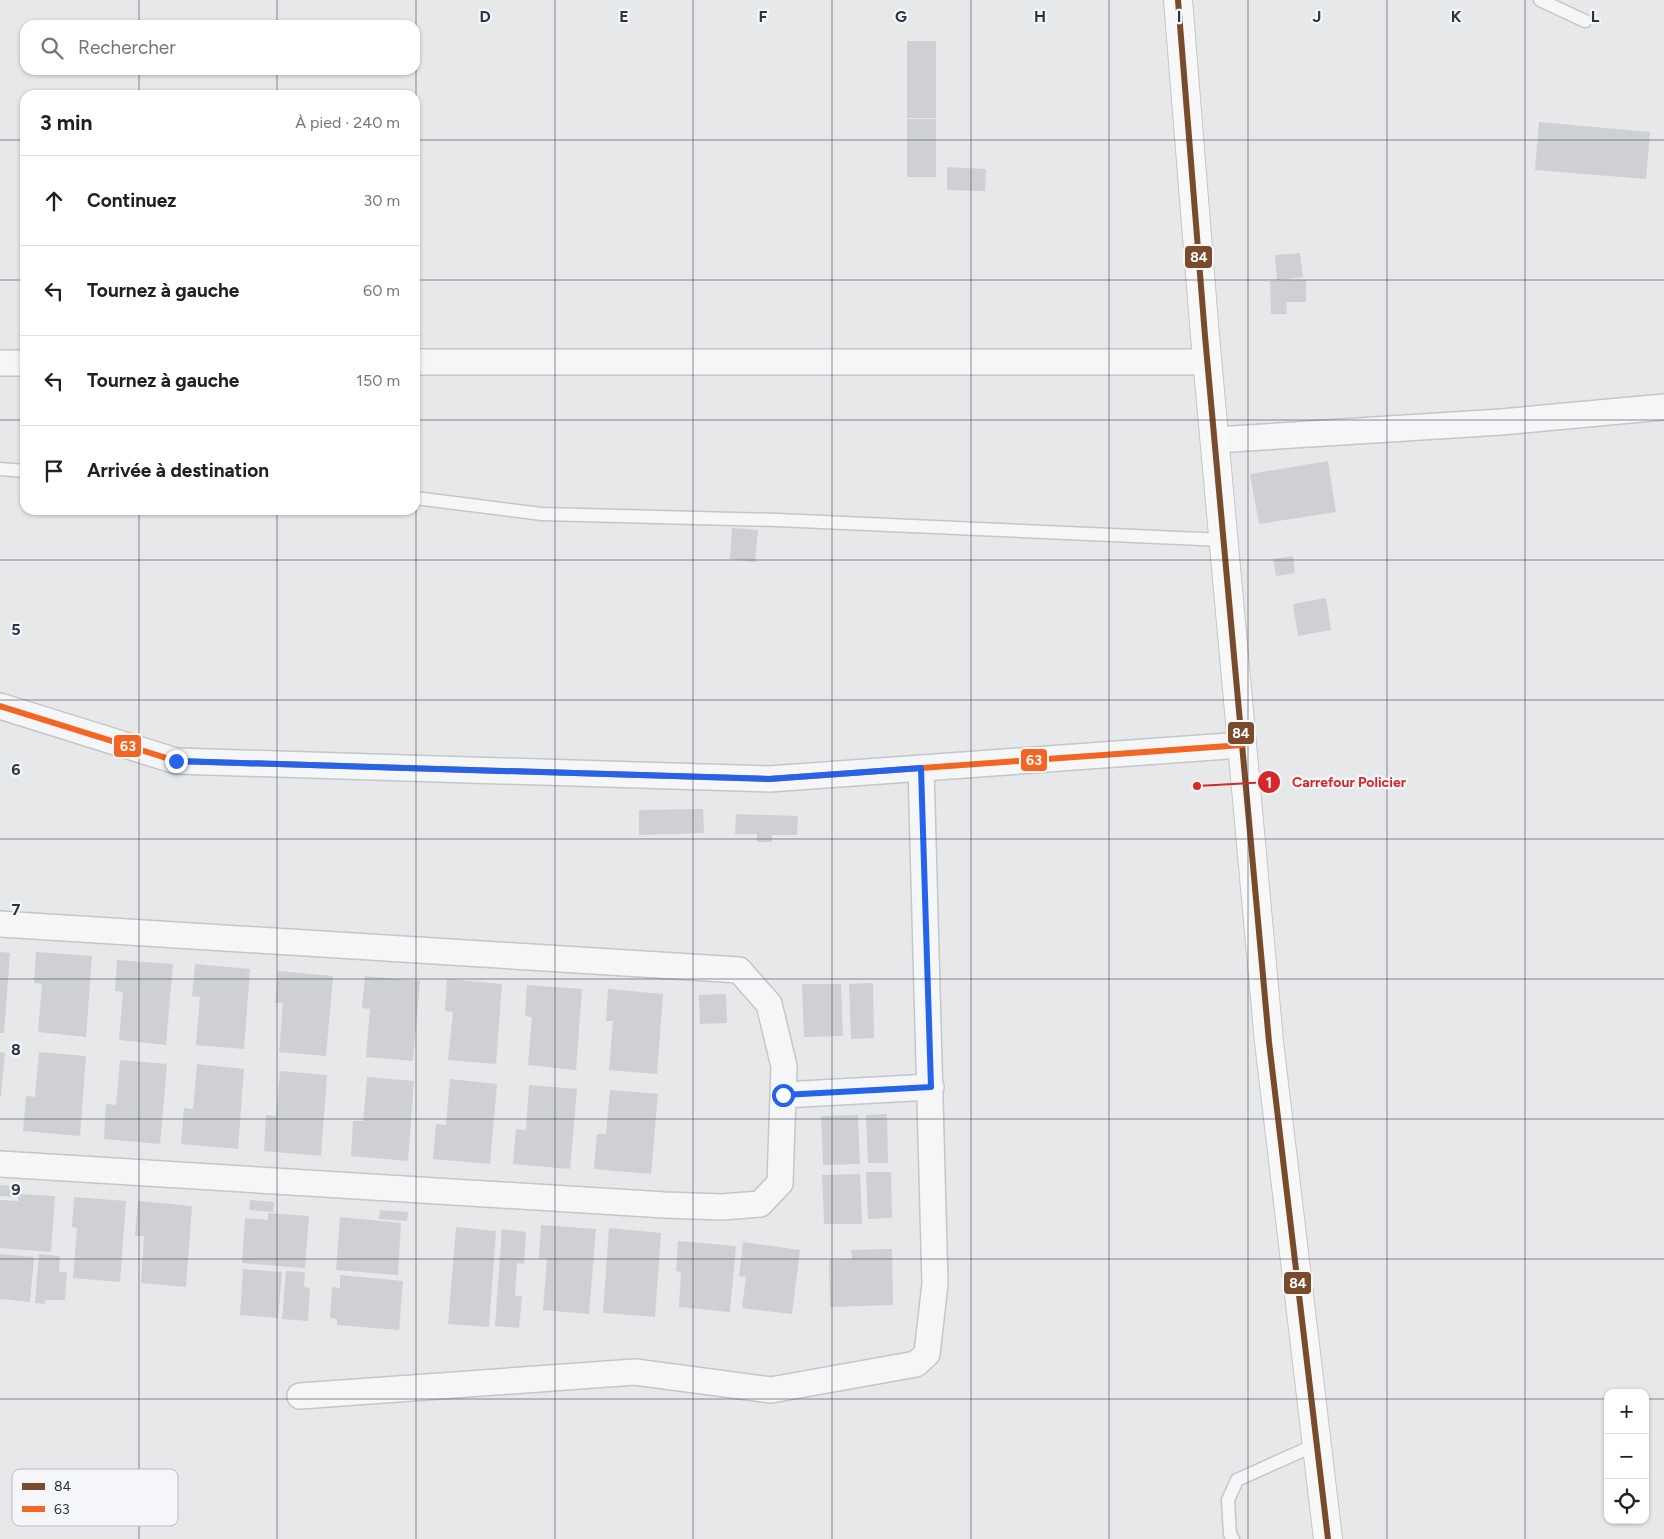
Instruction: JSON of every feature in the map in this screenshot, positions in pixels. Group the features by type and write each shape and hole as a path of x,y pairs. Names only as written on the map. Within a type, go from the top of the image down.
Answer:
{"street":[{"path":"1178,0 1214,440 1269,1042 1328,1539"},
{"path":"420,362 1208,362"},
{"path":"0,363 20,363"},
{"path":"1214,440 1501,422 1664,407"},
{"path":"0,706 176,761 769,779 1242,745"},
{"path":"300,1396 635,1372 771,1390 916,1364 927,1354 935,1284 921,768"},
{"path":"0,924 739,970 769,1004 784,1066 780,1183 760,1204 722,1207 0,1164"},
{"path":"783,1095 931,1087"}],"lane":[{"path":"1540,0 1585,21"},
{"path":"0,469 20,471"},
{"path":"420,499 542,514 787,520 1224,540"},
{"path":"1233,1539 1230,1534 1228,1500 1237,1480 1317,1444"}],"building":[{"path":"907,41 936,41 936,118 907,118"},
{"path":"907,119 936,119 936,177 907,177"},
{"path":"1539,122 1650,132 1646,179 1535,170"},
{"path":"947,167 986,169 985,191 947,190"},
{"path":"1300,253 1303,277 1277,280 1275,255"},
{"path":"1306,280 1306,302 1286,302 1287,314 1271,314 1270,281"},
{"path":"1328,461 1336,512 1259,524 1250,474"},
{"path":"732,528 758,530 755,562 730,559"},
{"path":"1293,556 1295,573 1276,576 1273,559"},
{"path":"1326,598 1331,630 1298,636 1293,604"},
{"path":"703,809 704,833 639,835 639,810"},
{"path":"736,814 798,816 797,835 772,835 772,842 757,842 757,834 735,834"},
{"path":"0,952 10,953 4,1033 0,1033"},
{"path":"36,952 92,956 86,1037 38,1032 42,984 34,983"},
{"path":"117,960 173,964 166,1045 119,1040 123,992 115,991"},
{"path":"195,964 250,969 244,1049 196,1045 200,997 192,996"},
{"path":"278,971 333,976 326,1056 279,1052 283,1003 275,1003"},
{"path":"365,976 420,981 413,1061 366,1057 370,1009 362,1008"},
{"path":"447,979 502,984 496,1064 448,1060 453,1012 445,1011"},
{"path":"873,983 874,1038 851,1039 849,984"},
{"path":"802,984 841,984 843,1036 804,1037"},
{"path":"527,985 582,989 576,1070 528,1065 532,1017 525,1016"},
{"path":"608,989 663,994 657,1074 609,1070 613,1021 606,1021"},
{"path":"726,994 727,1023 700,1024 699,995"},
{"path":"0,1052 5,1053 1,1096 0,1096"},
{"path":"39,1052 86,1056 80,1136 23,1131 26,1096 35,1097"},
{"path":"120,1060 167,1064 160,1144 104,1139 106,1104 116,1105"},
{"path":"197,1064 244,1069 238,1149 181,1144 184,1108 193,1109"},
{"path":"280,1071 327,1075 321,1156 264,1151 266,1115 276,1116"},
{"path":"367,1077 414,1081 408,1161 351,1156 353,1121 363,1121"},
{"path":"450,1079 497,1084 490,1164 433,1159 436,1124 446,1125"},
{"path":"529,1085 577,1089 570,1169 513,1164 516,1129 526,1130"},
{"path":"610,1090 658,1094 651,1174 594,1169 597,1134 606,1134"},
{"path":"887,1114 888,1163 868,1163 866,1115"},
{"path":"858,1115 860,1164 823,1165 821,1116"},
{"path":"866,1172 891,1172 892,1218 868,1219"},
{"path":"860,1174 862,1224 824,1224 822,1175"},
{"path":"0,1185 19,1187 19,1194 55,1196 51,1252 0,1248 0,1200 18,1201 18,1197 0,1196"},
{"path":"74,1197 126,1201 120,1282 73,1278 77,1228 72,1227"},
{"path":"250,1200 274,1202 273,1212 249,1210"},
{"path":"138,1201 192,1206 186,1287 141,1283 144,1236 135,1236"},
{"path":"380,1210 408,1212 407,1221 379,1219"},
{"path":"268,1213 309,1216 305,1268 242,1263 245,1218 268,1220"},
{"path":"340,1217 401,1223 398,1275 336,1270"},
{"path":"541,1225 596,1229 589,1314 543,1310 547,1259 539,1258"},
{"path":"456,1227 496,1231 489,1327 448,1324"},
{"path":"609,1228 661,1233 655,1317 603,1313"},
{"path":"502,1229 526,1232 524,1264 517,1263 515,1296 522,1296 519,1328 495,1326"},
{"path":"678,1241 736,1246 730,1312 679,1307 681,1272 676,1271"},
{"path":"743,1242 800,1250 792,1314 742,1308 746,1277 739,1276"},
{"path":"892,1249 893,1305 830,1307 829,1260 852,1259 851,1250"},
{"path":"0,1254 34,1257 30,1302 0,1299"},
{"path":"39,1254 60,1256 59,1272 67,1272 65,1300 45,1300 45,1304 35,1303"},
{"path":"243,1269 282,1272 278,1318 240,1315"},
{"path":"286,1271 305,1272 304,1287 310,1288 308,1321 282,1319"},
{"path":"340,1275 403,1281 399,1330 337,1325 337,1319 330,1318 332,1287 340,1288"}],"transit line":[{"name":"84","path":"1178,0 1205,336 1269,1042 1328,1539"},
{"name":"63","path":"0,706 176,761 769,779 1242,745"}],"place":[{"name":"Carrefour Policier","path":"1197,786"}],"route":[{"path":"176,761 769,779 921,768 931,1087 783,1095"}]}
